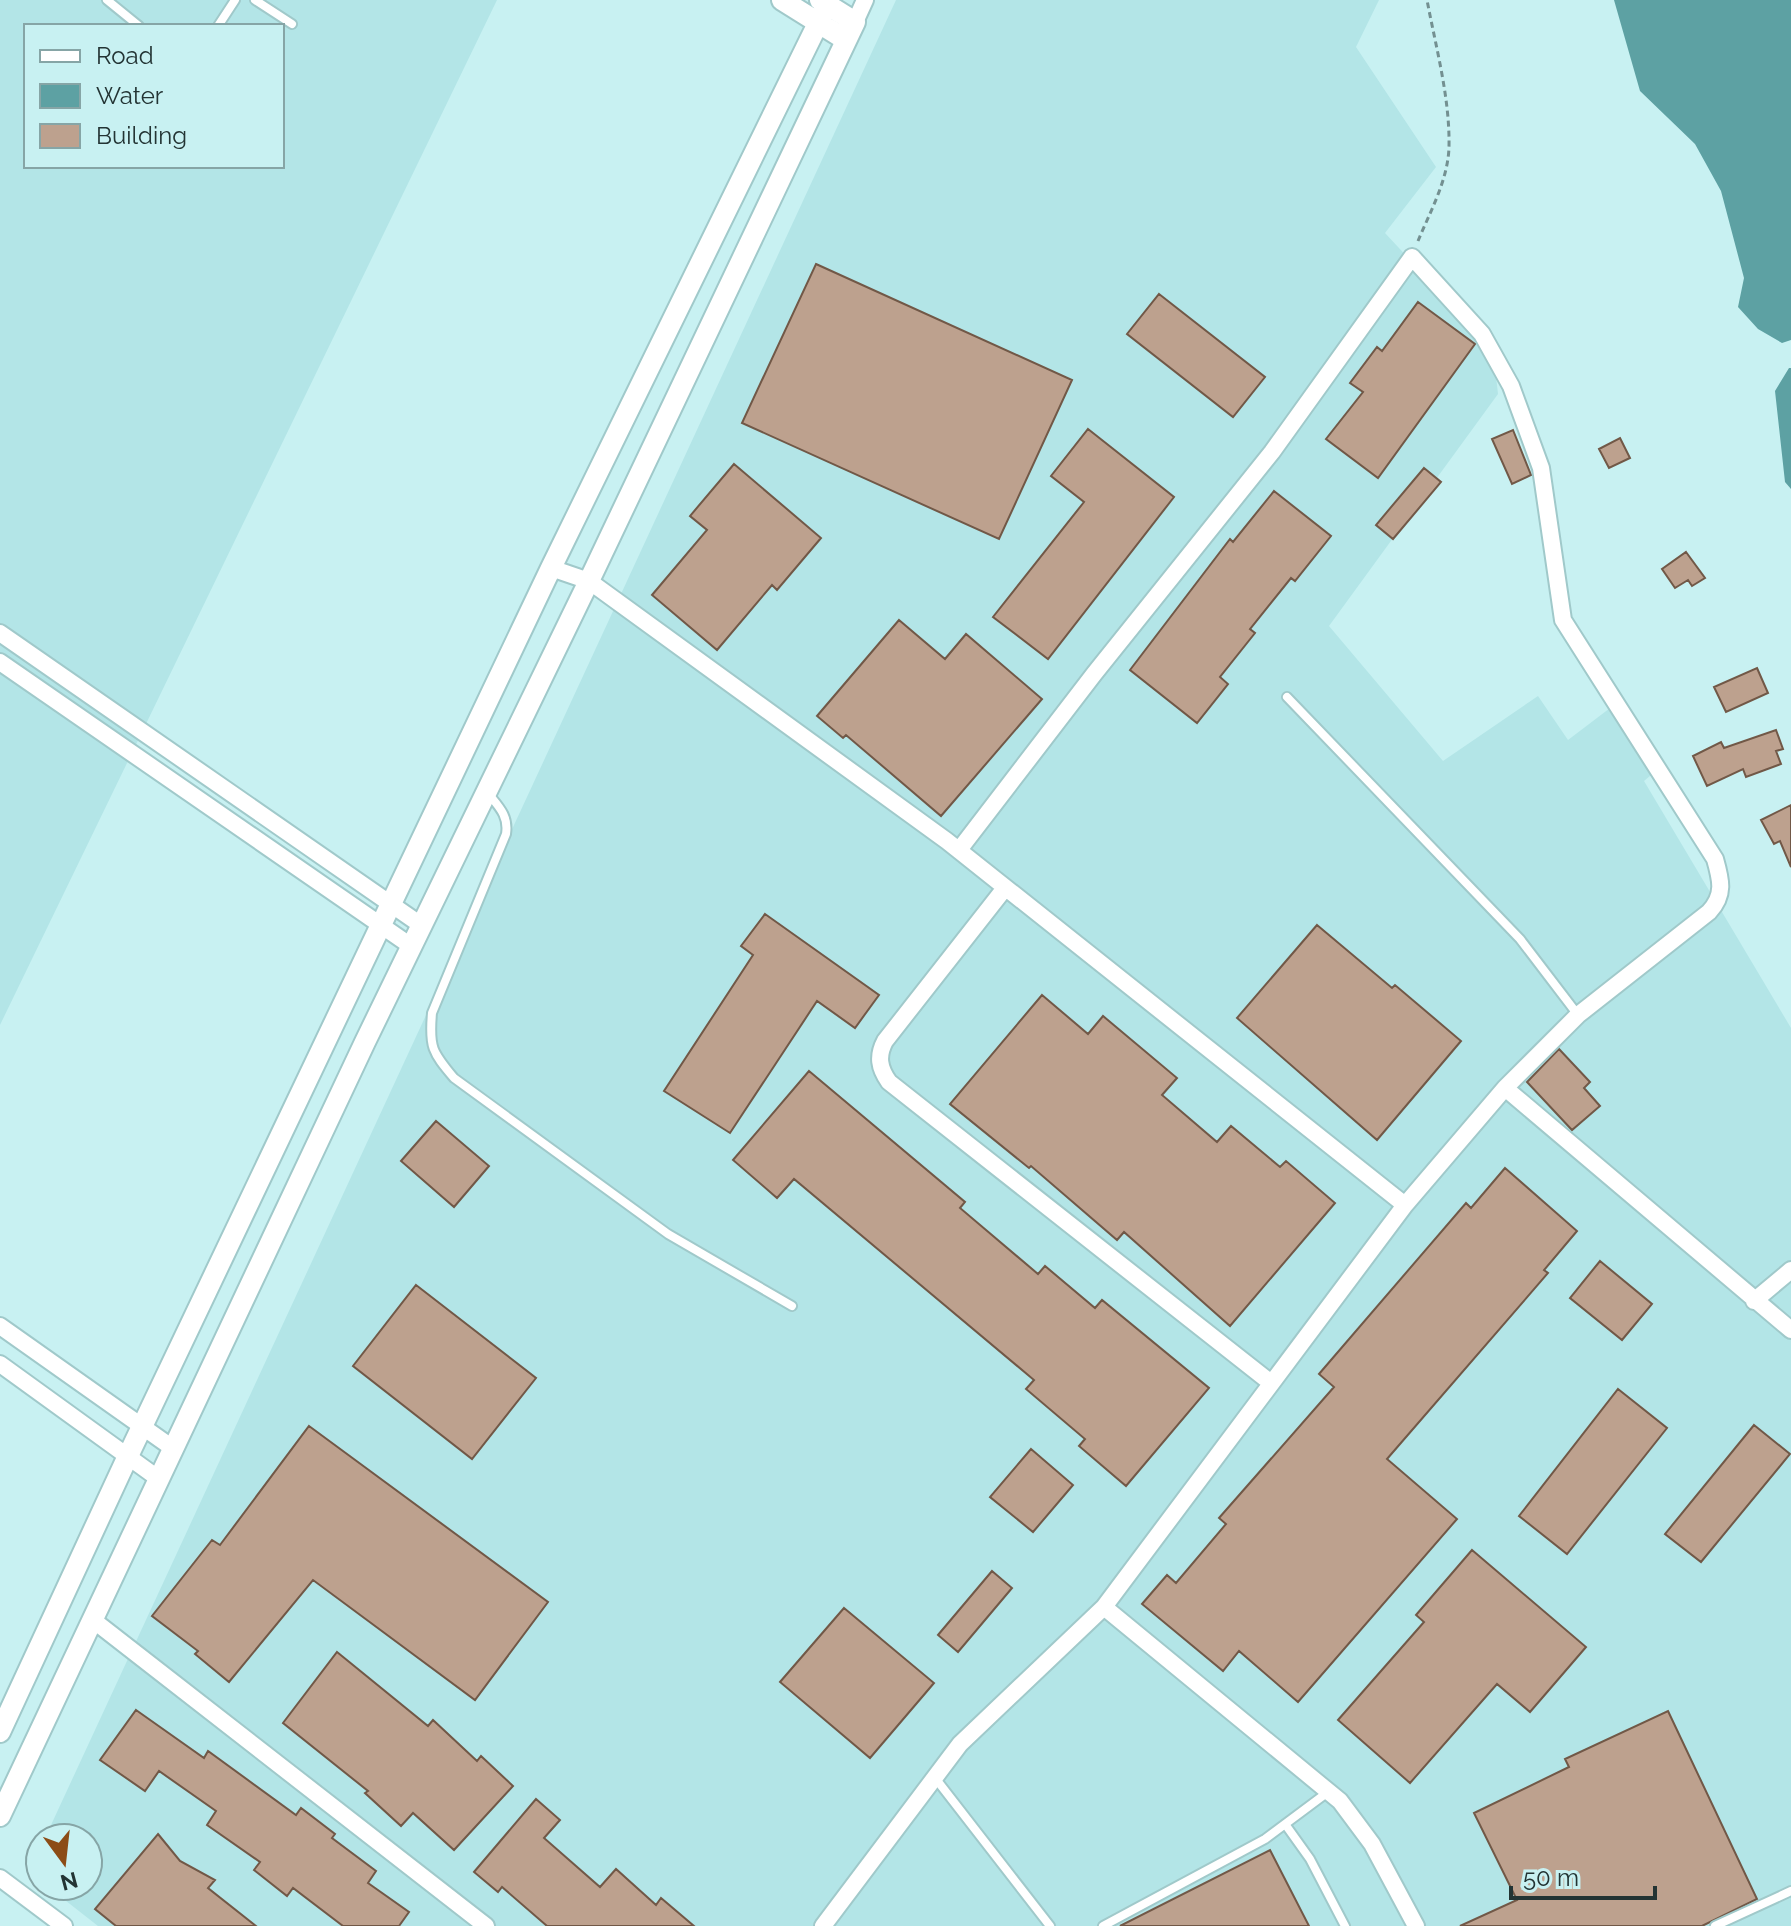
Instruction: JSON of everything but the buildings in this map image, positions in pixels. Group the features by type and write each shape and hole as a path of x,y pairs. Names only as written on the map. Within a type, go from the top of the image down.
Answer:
{"street":[{"path":"782,0 824,7 850,31"},
{"path":"0,1816 421,925 589,581 865,0"},
{"path":"0,1732 380,925 824,7"},
{"path":"823,1926 960,1744 1104,1607 1405,1205 1505,1088 1578,1015 1709,912 1720,898 1721,880 1715,859 1563,620 1541,468 1511,386 1482,334 1412,257 1272,452 1094,674 959,850"},
{"path":"692,279 726,293"},
{"path":"551,568 589,581 959,850 1405,1205"},
{"path":"0,633 421,925"},
{"path":"0,662 411,946"},
{"path":"1005,888 885,1041 879,1060 882,1073 901,1092 1271,1383"},
{"path":"1505,1088 1791,1330"},
{"path":"1754,1301 1791,1270"},
{"path":"0,1326 174,1449"},
{"path":"0,1364 159,1479"},
{"path":"1104,1607 1340,1801 1372,1844 1416,1926"},
{"path":"93,1620 486,1926"},
{"path":"0,1878 64,1926"}],"lane":[{"path":"107,0 137,24"},
{"path":"219,24 235,0"},
{"path":"255,0 292,24"},
{"path":"1287,697 1520,939 1578,1015"},
{"path":"486,792 503,811 506,834 432,1013 430,1038 437,1058 454,1078 668,1234 792,1306"},
{"path":"936,1779 1050,1926"},
{"path":"1103,1926 1265,1839 1328,1792"},
{"path":"1285,1824 1310,1859 1345,1926"},
{"path":"1715,1926 1791,1891"}],"path":[{"path":"1412,257 1442,182 1449,149 1445,93 1427,0"}],"shaded area":[{"path":"0,0 497,0 0,1025"},
{"path":"896,0 1379,0 1356,47 1436,167 1385,233 1493,349 1498,394 1329,626 1443,761 1538,696 1568,740 1618,702 1663,765 1644,781 1791,1028 1791,1926 98,1926 67,1902 104,1902 104,1822 52,1822"}],"water":[{"path":"1614,0 1791,0 1791,340 1782,343 1758,329 1738,307 1744,278 1721,191 1695,144 1640,91"},
{"path":"1789,368 1791,489 1785,482 1775,391"}]}
